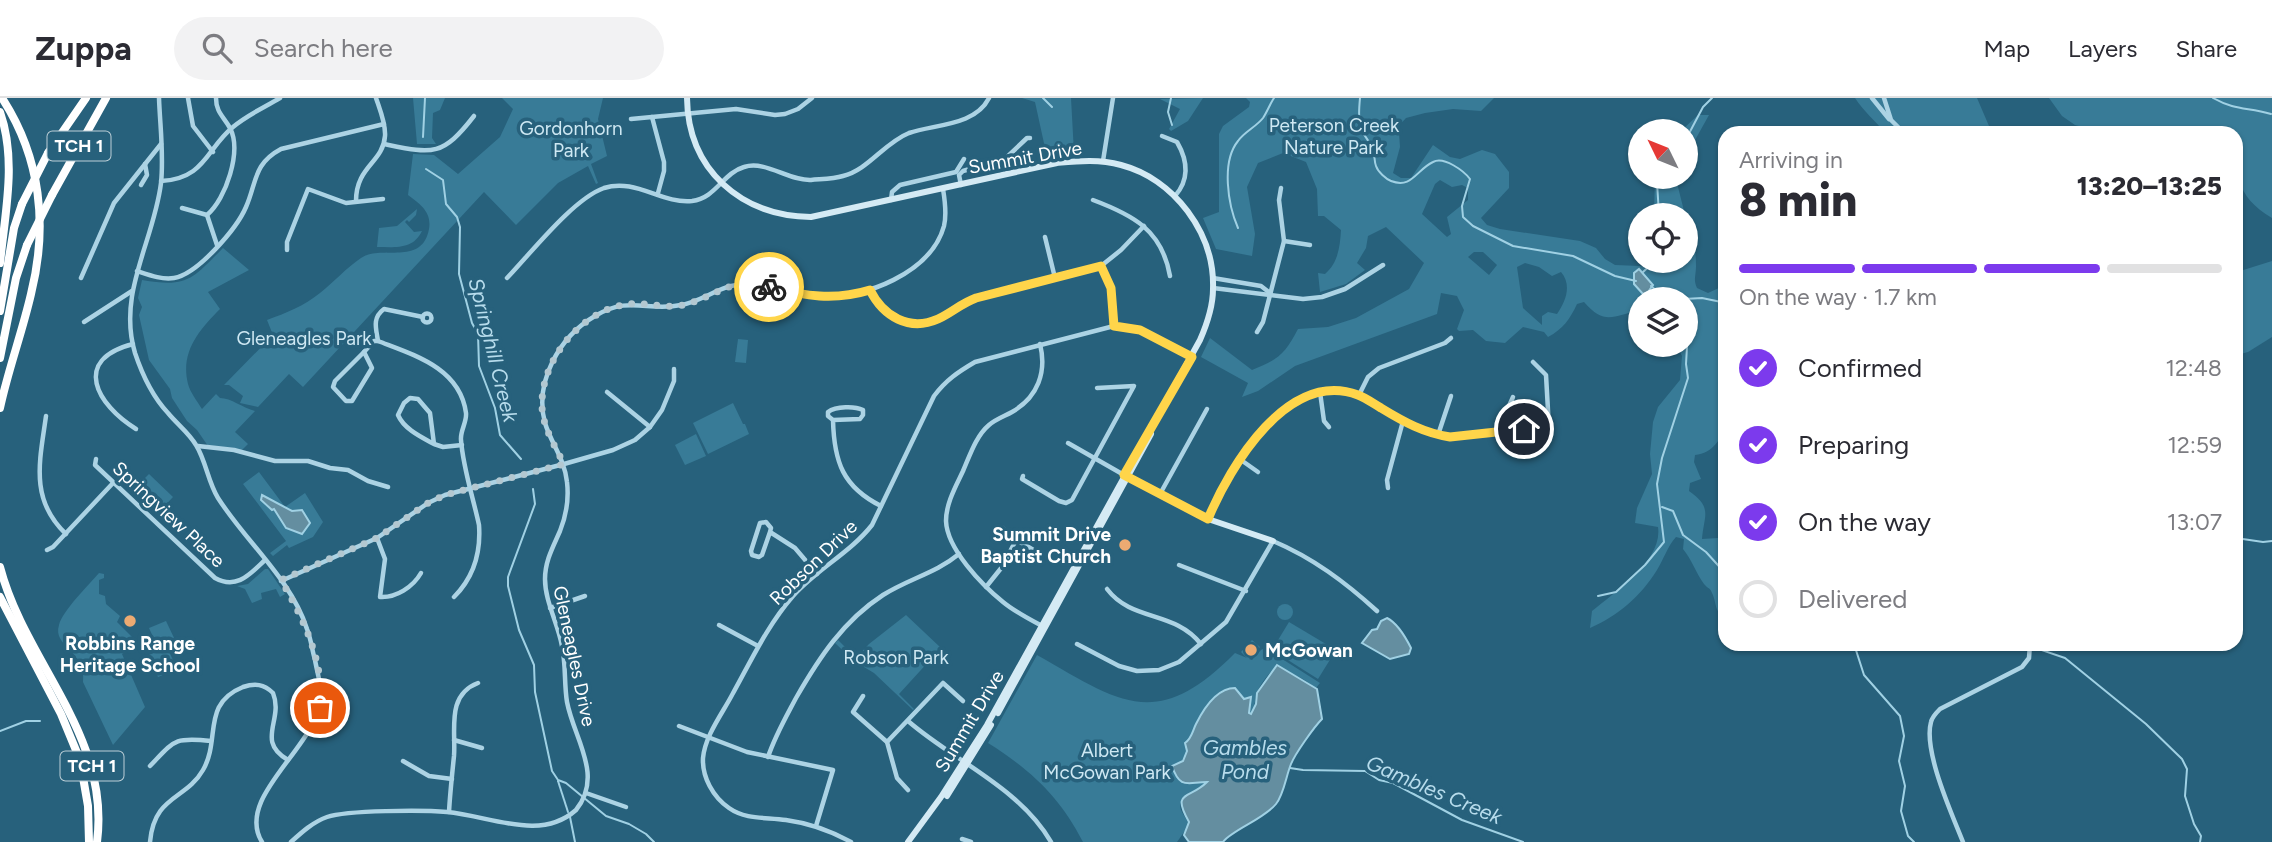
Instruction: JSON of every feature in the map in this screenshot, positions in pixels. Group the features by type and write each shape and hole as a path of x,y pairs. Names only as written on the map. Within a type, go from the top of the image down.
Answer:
{"highway":[{"path":"0,408 31,294 41,225 33,163 16,122 2,98"},
{"name":"TCH 1","path":"0,311 22,204 48,153 86,98"},
{"name":"TCH 1","path":"0,358 16,278 27,245 106,98"},
{"path":"0,112 6,130 10,164 0,263"},
{"name":"TCH 1","path":"0,566 20,618 69,711 90,759 96,782 99,842"},
{"name":"TCH 1","path":"0,597 61,714 80,760 88,806 89,842"}],"main road":[{"name":"Summit Drive","path":"687,98 687,114 697,148 705,163 721,183 745,201 762,209 800,217 822,215 1057,163 1103,161 1144,173 1175,196 1189,213 1204,241 1213,288 1206,325 1192,357 1044,627 965,763 911,842"},
{"path":"1127,476 1208,519 1273,541"}],"street":[{"path":"159,98 161,181 158,201 132,291 129,322 133,344 156,400 197,445 217,497 281,580 307,628 321,693 320,708 312,726 263,796 256,822 262,842"},
{"path":"188,98 192,126 213,152"},
{"path":"207,215 218,204 228,184 233,143 231,129 219,113 216,98"},
{"path":"161,181 187,175 213,152 231,129 280,98"},
{"path":"356,201 358,180 384,145 386,134 376,98"},
{"path":"631,119 736,109 785,114 799,109 812,98"},
{"path":"507,278 582,200 593,192 607,187 634,186 675,200 700,200 710,195 730,174 747,166 758,166 807,180 843,176 861,168 895,140 911,132 963,120 978,112 989,98"},
{"path":"1103,161 1113,98"},
{"path":"1872,98 1897,126"},
{"path":"1884,98 1891,120"},
{"path":"384,145 432,150 447,146 474,116"},
{"path":"652,117 664,170 658,194"},
{"path":"137,271 174,278 195,267 240,219 257,171 270,155 281,149 384,124"},
{"path":"1162,136 1177,142 1187,165 1184,185 1175,196"},
{"path":"961,185 959,176 962,172 1006,158 1030,138"},
{"path":"81,278 114,203 162,143"},
{"path":"891,200 892,192 900,185 956,172 964,159"},
{"path":"141,186 147,175 145,164"},
{"path":"1257,332 1263,323 1284,241 1279,200 1281,188"},
{"path":"287,250 287,242 309,189 346,203 383,199"},
{"name":"Gleneagles Drive","path":"586,793 589,777 587,762 570,714 563,650 550,608 545,572 568,499 564,464 546,426 542,407 543,388 549,367 560,350 592,317 631,303 668,307 685,305 722,288 741,284 763,285 822,297 845,296 889,282 916,265 938,239 944,225 946,206 943,189"},
{"path":"1093,200 1120,210 1144,226 1160,247 1170,276"},
{"path":"182,208 207,215"},
{"path":"207,215 217,245"},
{"path":"870,290 888,315 911,324 920,323 937,319 976,298 1101,266 1144,226"},
{"path":"1045,237 1055,278"},
{"path":"1284,241 1310,245"},
{"path":"1213,288 1303,299 1322,298 1345,289 1383,265"},
{"path":"1101,266 1111,288 1114,326"},
{"path":"1213,278 1261,286 1270,293"},
{"path":"84,322 132,291"},
{"path":"378,341 375,322 377,314 384,309 423,317"},
{"name":"Robson Drive","path":"850,842 816,826 748,816 728,807 709,785 704,772 703,760 709,738 758,646 790,599 860,540 872,525 934,396 945,381 975,362 1114,326 1140,330 1192,357"},
{"path":"1359,395 1368,377 1379,368 1445,343 1451,338"},
{"path":"364,352 372,368 356,396 352,401 346,401 333,387 335,381 374,341 429,361 451,380 458,391 466,414 460,436 479,525 478,557 473,572 463,589 454,597"},
{"path":"133,344 109,354 96,375 100,396 136,429"},
{"path":"1040,344 1043,374 1035,392 1022,406 988,425 952,494 946,520 951,541 986,587 1005,604 1044,627"},
{"path":"1208,519 1220,491 1268,423 1279,412 1304,397 1336,391 1359,395 1403,421 1450,437 1549,428 1546,375 1533,362"},
{"path":"281,580 377,538 428,503 445,495 564,464 621,447 635,440 650,428 662,410 673,382 674,369"},
{"path":"1023,476 1021,479 1059,502 1072,500 1134,386 1097,388"},
{"path":"607,392 650,428"},
{"path":"1320,392 1324,421 1329,427"},
{"path":"1438,435 1451,396"},
{"path":"1498,431 1513,397"},
{"path":"434,443 427,408 418,399 407,401 398,415 401,422 434,443 443,447 462,445"},
{"path":"833,420 860,419 863,411 859,408 832,408 828,416 833,420 836,451 845,478 859,494 881,506"},
{"path":"1160,495 1207,409"},
{"path":"46,416 40,460 42,499 54,523 66,534"},
{"path":"1388,488 1387,480 1403,421"},
{"path":"1068,443 1127,476"},
{"path":"197,445 234,450 275,461 308,461 348,470 368,481 388,487"},
{"name":"Springview Place","path":"96,459 95,465 113,483 221,581 245,579 265,560"},
{"path":"1241,460 1258,472"},
{"path":"47,550 66,534 113,483"},
{"path":"761,523 769,524 770,532 762,555 755,557 751,551 761,523"},
{"path":"1003,528 1008,535 1042,555"},
{"path":"770,532 795,548 817,574"},
{"path":"377,538 385,559 380,597 405,590 415,583 421,573"},
{"path":"986,587 1002,567 1016,540"},
{"path":"1077,644 1119,666 1137,671 1159,670 1179,662 1226,622 1273,541 1316,562 1377,611"},
{"path":"768,757 781,726 815,664 834,639 881,596 946,565 959,554"},
{"path":"1179,565 1246,591"},
{"path":"1107,589 1113,597 1129,607 1184,627 1201,644"},
{"path":"550,608 585,596"},
{"path":"719,625 758,646"},
{"path":"1963,842 1933,757 1929,732 1931,719 1940,709 2022,667 2029,658 2030,651"},
{"path":"449,812 454,714 458,700 468,687 478,683"},
{"path":"887,742 943,684 963,701"},
{"path":"150,842 157,816 166,803 195,781 203,771 209,756 215,712 222,700 246,686 262,685 273,693 276,700 272,747 288,760"},
{"path":"863,696 853,712 887,742 897,778 908,790"},
{"path":"908,721 931,741 999,785 1031,816 1051,842"},
{"path":"679,726 747,752 834,771 816,826"},
{"path":"150,766 177,740 186,738 211,741"},
{"path":"454,740 482,748"},
{"path":"403,761 429,776 452,779"},
{"path":"292,842 316,821 330,815 449,812 510,829 535,832 548,830 568,819 586,793 626,807"},
{"path":"962,839 971,842"}],"green space":[{"path":"413,98 445,98 440,110 433,113 432,138 436,144 417,144"},
{"name":"Gleneagles Park","path":"502,98 603,98 598,119 607,156 591,164 598,183 596,184 588,166 558,183 516,225 484,192 303,387 289,374 258,407 240,403 243,396 229,385 224,385 273,335 267,320 314,298 350,266 369,254 410,251 425,241 429,218 421,205 408,195 413,154 434,155 458,174 500,137 513,109"},
{"path":"1022,98 1071,98 1074,153 1047,157 1035,102"},
{"path":"1203,98 1188,121 1171,131 1169,129 1180,109 1160,99"},
{"name":"Peterson Creek Nature Park","path":"1246,98 1494,98 1481,111 1453,109 1406,118 1395,130 1399,133 1400,147 1393,173 1401,178 1411,178 1433,145 1450,157 1460,159 1482,150 1495,154 1509,172 1509,188 1481,218 1487,225 1580,241 1596,248 1605,259 1615,265 1628,266 1628,273 1696,273 1697,287 1628,287 1628,313 1604,317 1584,302 1577,304 1566,323 1548,337 1544,332 1523,327 1505,343 1486,341 1473,330 1459,331 1457,329 1464,310 1457,296 1441,293 1437,314 1295,366 1258,391 1242,397 1248,383 1201,357 1210,338 1252,370 1280,355 1298,329 1328,327 1356,318 1409,289 1424,263 1386,227 1368,236 1366,248 1357,263 1365,270 1346,284 1320,292 1318,273 1325,274 1336,260 1341,230 1324,216 1318,216 1317,189 1306,162 1283,153 1258,163 1247,187 1255,234 1252,256 1216,249 1203,218 1219,212 1219,134 1223,126 1249,107 1250,102","holes":["1440,180 1452,187 1462,185 1468,188 1468,200 1447,217 1451,234 1447,237 1422,214 1435,184","1474,252 1483,252 1497,265 1489,275 1468,257","1525,263 1539,267 1552,276 1561,272 1567,288 1557,314 1548,312 1542,316 1542,325 1523,308 1517,267"]},
{"path":"1855,98 1977,98 1989,126 1879,126"},
{"path":"2049,98 2272,98 2272,218 2250,201 2243,190 2243,126 2079,126 2062,116"},
{"path":"1698,115 1709,115 1698,135 1698,119 1694,119"},
{"path":"1655,189 1678,189 1682,203 1654,203"},
{"path":"417,209 416,215 409,222 405,222 414,232 422,231 414,242 403,246 377,247 379,228 397,226"},
{"name":"Gleneagles Park","path":"223,248 249,270 208,292 220,309 193,342 186,372 189,387 202,409 216,394 255,411 235,432 248,444 240,452 208,446 187,421 172,398 170,389 149,360 139,315 142,307 138,298 142,280 170,283 188,279"},
{"path":"2272,261 2272,337 2243,353 2243,270"},
{"path":"1698,288 1708,293 1718,288 1718,441 1712,448 1695,455 1694,462 1701,479 1690,483 1689,491 1704,507 1702,539 1718,538 1718,611 1711,591 1701,580 1683,549 1684,539 1676,537 1657,570 1636,597 1619,611 1590,628 1592,611 1636,574 1646,563 1658,539 1658,527 1635,523 1637,508 1652,474 1650,454 1653,422 1658,407 1680,380 1682,357 1698,357"},
{"path":"738,339 748,340 746,363 735,362"},
{"path":"733,403 749,434 708,454 693,423"},
{"path":"696,434 706,456 685,465 675,445"},
{"path":"259,472 285,507 305,493 323,522 313,537 289,548 287,545 273,556 270,553 286,541 243,484"},
{"path":"149,474 173,497 157,514 132,491"},
{"path":"268,569 285,594 280,597 276,589 261,593 262,599 252,603 245,589 237,586 248,584"},
{"path":"99,573 104,574 104,578 99,580 99,594 105,596 106,604 120,616 117,622 135,640 129,650 122,654 145,707 113,745 83,682 80,663 60,639 58,632 65,612"},
{"path":"1282,604 1288,604 1293,612 1291,618 1282,620 1277,615 1277,609"},
{"name":"Robson Park","path":"906,615 941,648 899,694 913,710 874,673 854,661 835,643 838,640 856,658 869,644"},
{"path":"166,621 175,640 158,648 149,628"},
{"path":"1289,622 1336,650 1318,679 1272,650"},
{"name":"Albert McGowan Park","path":"1252,640 1260,647 1249,659 1252,660 1265,648 1320,683 1315,689 1307,681 1277,665 1259,689 1251,714 1251,697 1245,699 1234,688 1216,695 1185,743 1187,751 1183,761 1172,766 1177,777 1184,782 1207,783 1189,793 1182,801 1181,810 1189,825 1177,842 1083,842 1064,811 1043,786 988,743 1037,655 1115,696 1137,702 1160,701 1182,694 1207,678 1235,653 1247,658 1241,652"},
{"path":"167,647 177,669 158,677 149,655"}],"water":[{"path":"1634,273 1642,273 1653,285 1637,287"},
{"path":"262,495 292,511 302,510 310,523 302,534 286,528 274,509 261,500"},
{"path":"1387,618 1407,640 1411,648 1409,654 1390,659 1362,643 1372,630 1377,629 1381,621"},
{"name":"Gambles Pond","path":"1277,665 1317,689 1322,719 1293,760 1281,795 1271,809 1223,842 1189,842 1184,835 1189,822 1182,800 1207,782 1182,782 1172,766 1183,761 1187,751 1185,743 1191,737 1202,712 1216,696 1235,688 1244,699 1251,697 1251,714 1257,693"}],"waterway":[{"name":"Springhill Creek","path":"423,137 425,98"},
{"path":"1043,98 1052,107"},
{"path":"1171,98 1168,112 1172,125"},
{"path":"1238,228 1229,196 1229,160 1238,141 1263,118 1274,98"},
{"path":"1360,98 1359,118 1362,131 1372,147 1377,168 1387,179 1404,183 1433,162 1448,163 1470,179 1462,206 1463,217 1473,226 1513,246 1573,256 1615,276 1636,281"},
{"path":"1697,119 1712,98"},
{"path":"2213,98 2235,107 2271,114"},
{"name":"Springhill Creek","path":"426,169 443,180 446,204 457,217 460,227 459,274 472,323 478,334 479,366 495,408 500,435 521,459"},
{"path":"1657,189 1658,203"},
{"path":"1698,298 1718,301"},
{"path":"1598,596 1616,592 1645,565 1664,542 1657,484 1662,458 1688,378 1686,357"},
{"name":"Springhill Creek","path":"533,489 535,504 508,577 508,586 519,630 534,665 535,692 552,771 558,780 566,783 606,816 629,824 654,842"},
{"path":"1662,507 1673,511 1683,535 1706,552 1718,565"},
{"path":"2243,539 2272,541"},
{"path":"1856,651 1864,675 1900,716 1904,736 1899,761 1905,786 1901,811 1908,836 1914,842"},
{"path":"2044,651 2065,658 2146,724 2182,759 2187,769 2185,796 2201,836 2200,842"},
{"path":"0,731 26,721 40,721"},
{"name":"Gambles Creek","path":"1290,768 1365,771 1462,820 1523,842"},
{"path":"558,781 568,812"},
{"path":"570,817 575,842"}],"way so far":[{"path":"320,708 321,693 307,628 281,580 377,538 428,503 445,495 564,464 546,426 542,407 543,388 549,367 560,350 592,317 631,303 668,307 685,305 732,285 754,284 769,287"}],"place":[{"name":"Summit Drive Baptist Church","path":"1125,545"},
{"name":"Robbins Range Heritage School","path":"130,621"},
{"name":"McGowan","path":"1251,650"}],"route":[{"path":"769,287 822,297 845,296 870,290 876,302 888,315 911,324 937,319 976,298 1101,266 1111,288 1114,326 1140,330 1192,357 1124,475 1208,519 1220,491 1268,423 1291,404 1320,392 1336,391 1359,395 1403,421 1438,435 1450,437 1524,429"}],"park label":[{"name":"Gordonhorn Park","path":"571,139"}]}
